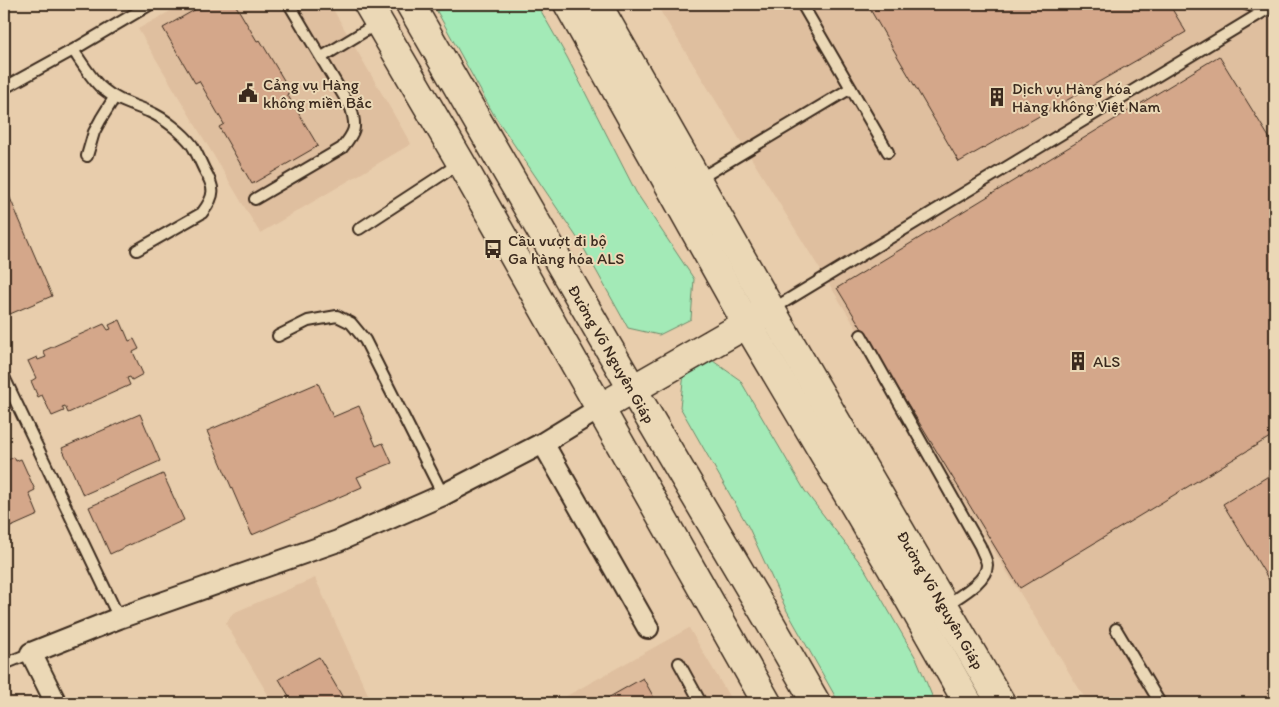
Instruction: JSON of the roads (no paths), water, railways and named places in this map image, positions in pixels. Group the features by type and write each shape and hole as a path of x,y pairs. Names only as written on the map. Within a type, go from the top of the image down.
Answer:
{"main road":[{"name":"Đường Võ Nguyên Giáp","path":"410,4 816,703"},
{"name":"Đường Võ Nguyên Giáp","path":"568,4 747,324 891,567 968,703"},
{"name":"Đường Võ Nguyên Giáp","path":"597,4 771,310 1001,703"},
{"path":"374,13 767,703"},
{"path":"600,408 771,310"}],"street":[{"path":"56,703 30,653 119,618 338,541 443,495 543,443 600,408"},
{"path":"543,443 648,628"}],"lane":[{"path":"4,88 151,4"},
{"path":"255,199 342,148 352,136 356,123 352,108 289,4"},
{"path":"802,4 888,152"},
{"path":"1246,4 1271,9"},
{"path":"771,310 1271,9"},
{"path":"322,56 374,13"},
{"path":"73,50 100,88 114,98 153,113 180,133 191,144 214,189 210,204 202,213 137,250"},
{"path":"698,179 850,88"},
{"path":"87,156 94,132 114,98"},
{"path":"359,229 461,163"},
{"path":"278,336 308,321 336,316 351,323 365,340 443,495"},
{"path":"861,335 980,546 987,565 984,576 973,587 945,606"},
{"path":"4,377 119,618"},
{"path":"1116,629 1160,703"},
{"path":"4,664 30,653"},
{"path":"679,663 700,703"}],"place":[{"name":"Cảng vụ Hàng không miền Bắc","path":"248,93"},
{"name":"Dịch vụ Hàng hóa Hàng không Việt Nam","path":"997,97"},
{"name":"Cầu vượt đi bộ Ga hàng hóa ALS","path":"493,249"},
{"name":"ALS","path":"1078,361"}]}
